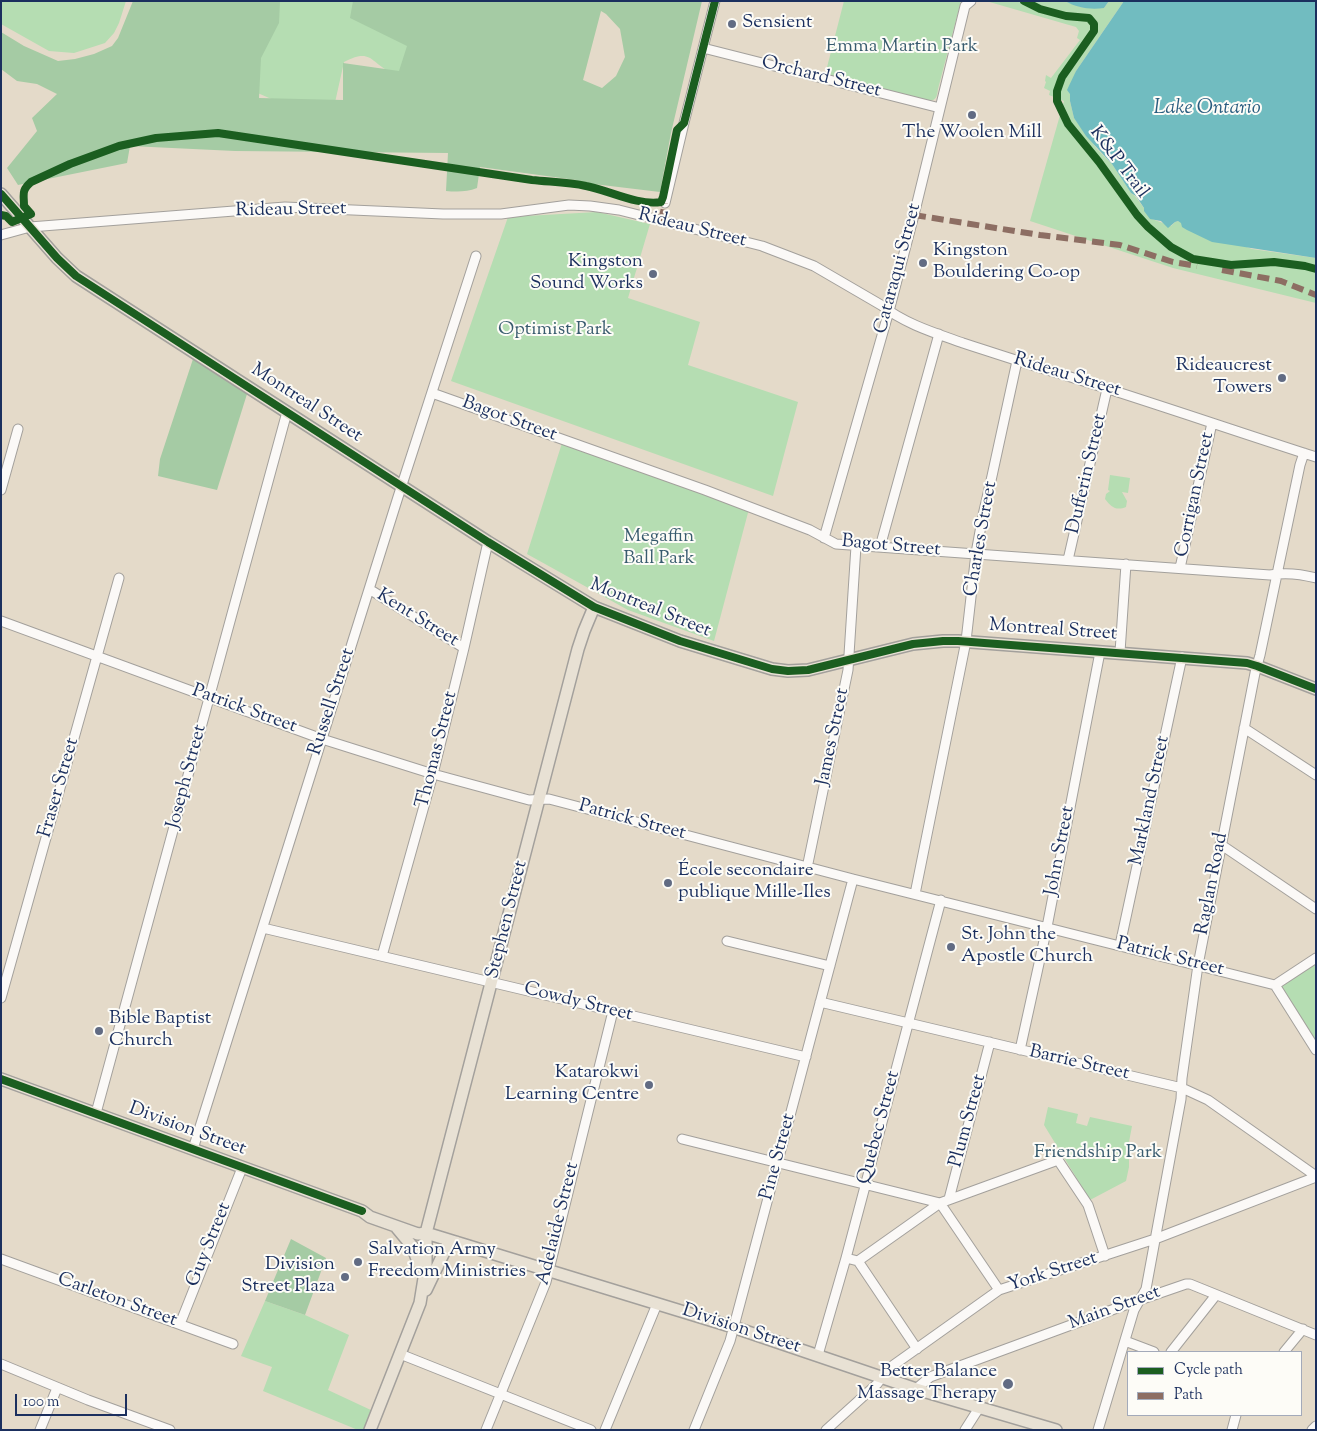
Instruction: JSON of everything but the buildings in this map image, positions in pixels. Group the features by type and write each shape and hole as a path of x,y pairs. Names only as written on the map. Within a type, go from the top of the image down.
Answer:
{"main road":[{"name":"Montreal Street","path":"1,194 57,258 76,276 488,542 594,608 680,641 772,669 788,671 808,670 913,644 966,641 1247,663 1316,688"},
{"name":"Stephen Street","path":"420,1303 427,1248 426,1233 578,649 594,608"},
{"name":"Division Street","path":"1,1079 362,1211 370,1217 418,1234 426,1233 733,1327 916,1389 1056,1430"},
{"name":"Division Street","path":"362,1211 373,1211 419,1227 426,1233"},
{"path":"395,1226 412,1246 424,1278"},
{"path":"370,1430 420,1303 447,1246 456,1242"}],"street":[{"path":"665,203 715,1"},
{"name":"Cataraqui Street","path":"824,538 889,311 965,6 970,1"},
{"name":"Orchard Street","path":"703,48 940,108"},
{"name":"Rideau Street","path":"1,235 30,227 285,208 443,214 501,214 569,205 618,210 762,246 814,266 906,321 939,334 1316,457"},
{"name":"Russell Street","path":"193,1149 476,256"},
{"path":"880,548 939,334"},
{"name":"Charles Street","path":"915,894 966,641 982,515 1017,361"},
{"name":"Dufferin Street","path":"1068,560 1107,389"},
{"name":"Bagot Street","path":"432,393 705,490 810,530 836,544 1270,575 1301,574 1316,578"},
{"name":"Joseph Street","path":"96,1113 287,412"},
{"name":"Corrigan Street","path":"1180,568 1212,423"},
{"path":"1,490 18,429"},
{"name":"Raglan Road","path":"1098,1430 1134,1310 1146,1289 1181,1099 1182,1078 1198,965 1220,844 1304,453"},
{"name":"Thomas Street","path":"382,956 433,774 488,542"},
{"name":"James Street","path":"807,868 847,675 856,546"},
{"path":"1120,652 1126,564"},
{"name":"Fraser Street","path":"1,998 119,578"},
{"name":"Kent Street","path":"369,589 464,648"},
{"name":"Patrick Street","path":"1,622 322,739 433,774 529,800 549,799 807,868 1275,985"},
{"name":"John Street","path":"1020,1050 1047,927 1100,652"},
{"name":"Markland Street","path":"1120,945 1182,658"},
{"path":"1244,728 1316,776"},
{"path":"1220,844 1316,909"},
{"name":"Pine Street","path":"694,1430 730,1341 852,879"},
{"name":"Quebec Street","path":"818,1355 846,1258 941,900"},
{"name":"Cowdy Street","path":"263,928 806,1057"},
{"path":"727,941 830,966"},
{"path":"1316,958 1275,985 1316,1050"},
{"name":"Barrie Street","path":"820,1002 1182,1088 1208,1100 1316,1177"},
{"name":"Adelaide Street","path":"486,1430 546,1282 613,1011"},
{"name":"Plum Street","path":"945,1201 990,1042"},
{"path":"682,1139 865,1184 945,1201 999,1290"},
{"path":"858,1261 945,1201 1058,1160 1088,1205 1105,1256"},
{"name":"Guy Street","path":"180,1324 242,1168"},
{"name":"York Street","path":"826,1430 877,1384 888,1369 999,1290 1155,1239 1316,1177"},
{"path":"846,1258 858,1261 917,1348"},
{"name":"Carleton Street","path":"1,1259 233,1344"},
{"name":"Main Street","path":"916,1389 930,1377 1188,1284 1316,1335"},
{"path":"1172,1351 1216,1295"},
{"path":"605,1430 657,1304"},
{"path":"1285,1351 1303,1330"},
{"path":"1125,1341 1151,1351"},
{"path":"400,1354 590,1430"},
{"path":"1,1364 57,1388 170,1430"},
{"path":"40,1430 57,1388"},
{"path":"964,1430 979,1408"},
{"path":"1232,1430 1236,1416"},
{"path":"1312,1430 1316,1426"}],"green space":[{"path":"1,1 126,1 114,33 105,43 74,53 49,51 1,24"},
{"path":"133,1 280,1 279,23 261,58 259,98 343,100 343,63 399,71 407,46 350,18 353,1 702,1 671,133 660,192 577,182 576,180 480,167 477,188 462,191 446,191 448,153 235,151 130,146 127,163 18,185 7,168 37,131 32,118 57,94 37,84 17,81 1,69 1,32 24,46 58,61 94,54 112,46 118,38","holes":["601,11 620,29 625,57 616,76 602,88 583,80"]},
{"path":"235,1 440,1 429,86 396,75 365,56 344,62 334,107 276,101 230,81"},
{"name":"Emma Martin Park","path":"844,1 961,1 935,99 929,101 825,75"},
{"path":"986,1 1065,1 1084,8 1104,8 1109,1 1124,1 1076,71 1070,94 1074,118 1097,149 1112,164 1131,193 1152,219 1171,226 1178,221 1252,249 1316,258 1316,303 1173,268 1030,221 1064,101 1049,95 1050,91 1044,88 1046,75 1051,78 1080,40 1077,38 1079,31 1076,27"},
{"name":"Optimist Park","path":"597,212 650,224 628,298 700,322 688,365 798,402 773,496 451,381 508,217"},
{"path":"193,359 247,394 217,490 158,476 160,459"},
{"name":"Megaffin Ball Park","path":"562,443 749,509 714,641 628,610 527,554"},
{"path":"1110,475 1130,478 1128,493 1122,492 1127,501 1126,507 1114,508 1105,499 1106,494 1110,491 1108,490"},
{"path":"1316,963 1316,1045 1281,988 1282,985"},
{"name":"Friendship Park","path":"1048,1107 1078,1114 1076,1123 1087,1126 1090,1117 1132,1126 1126,1181 1090,1200 1044,1125"},
{"path":"291,1239 326,1258 305,1315 265,1301"},
{"path":"265,1301 305,1315 349,1335 328,1390 373,1411 363,1430 358,1430 263,1391 272,1367 241,1356"}],"water":[{"path":"1065,1 1109,1 1104,8 1094,9 1079,7"},
{"name":"Lake Ontario","path":"1124,1 1316,1 1316,258 1212,242 1182,227 1178,221 1168,228 1161,221 1150,219 1136,196 1131,193 1112,164 1086,136 1074,118 1070,94 1067,90 1076,71"}],"marked path":[{"path":"661,221 665,203"},
{"path":"914,215 1040,235 1120,245 1173,262 1197,266"},
{"path":"1222,270 1281,281 1316,295"}],"cycle path":[{"path":"1,215 6,216 12,222 31,214 24,206 26,188 31,182 70,164 119,146 156,138 218,133 532,180 579,185 633,200 652,203 661,202 677,130 684,123 715,1"},
{"name":"K&P Trail","path":"1024,1 1040,9 1066,16 1089,18 1094,24 1094,31 1062,77 1057,91 1057,101 1068,124 1148,227 1171,247 1193,259 1231,265 1274,262 1316,269"},
{"path":"1,194 57,258 76,276 488,542 594,607 680,641 772,669 788,671 808,670 913,644 958,641 1247,663 1316,689"},
{"path":"1,1079 362,1211"}],"place":[{"name":"Sensient","path":"732,24"},
{"name":"The Woolen Mill","path":"972,115"},
{"name":"Kingston Bouldering Co-op","path":"923,263"},
{"name":"Kingston Sound Works","path":"653,274"},
{"name":"Rideaucrest Towers","path":"1282,378"},
{"name":"École secondaire publique Mille-Iles","path":"668,883"},
{"name":"St. John the Apostle Church","path":"951,947"},
{"name":"Bible Baptist Church","path":"99,1031"},
{"name":"Katarokwi Learning Centre","path":"649,1085"},
{"name":"Salvation Army Freedom Ministries","path":"358,1262"},
{"name":"Division Street Plaza","path":"345,1277"},
{"name":"Better Balance Massage Therapy","path":"1008,1384"}]}
